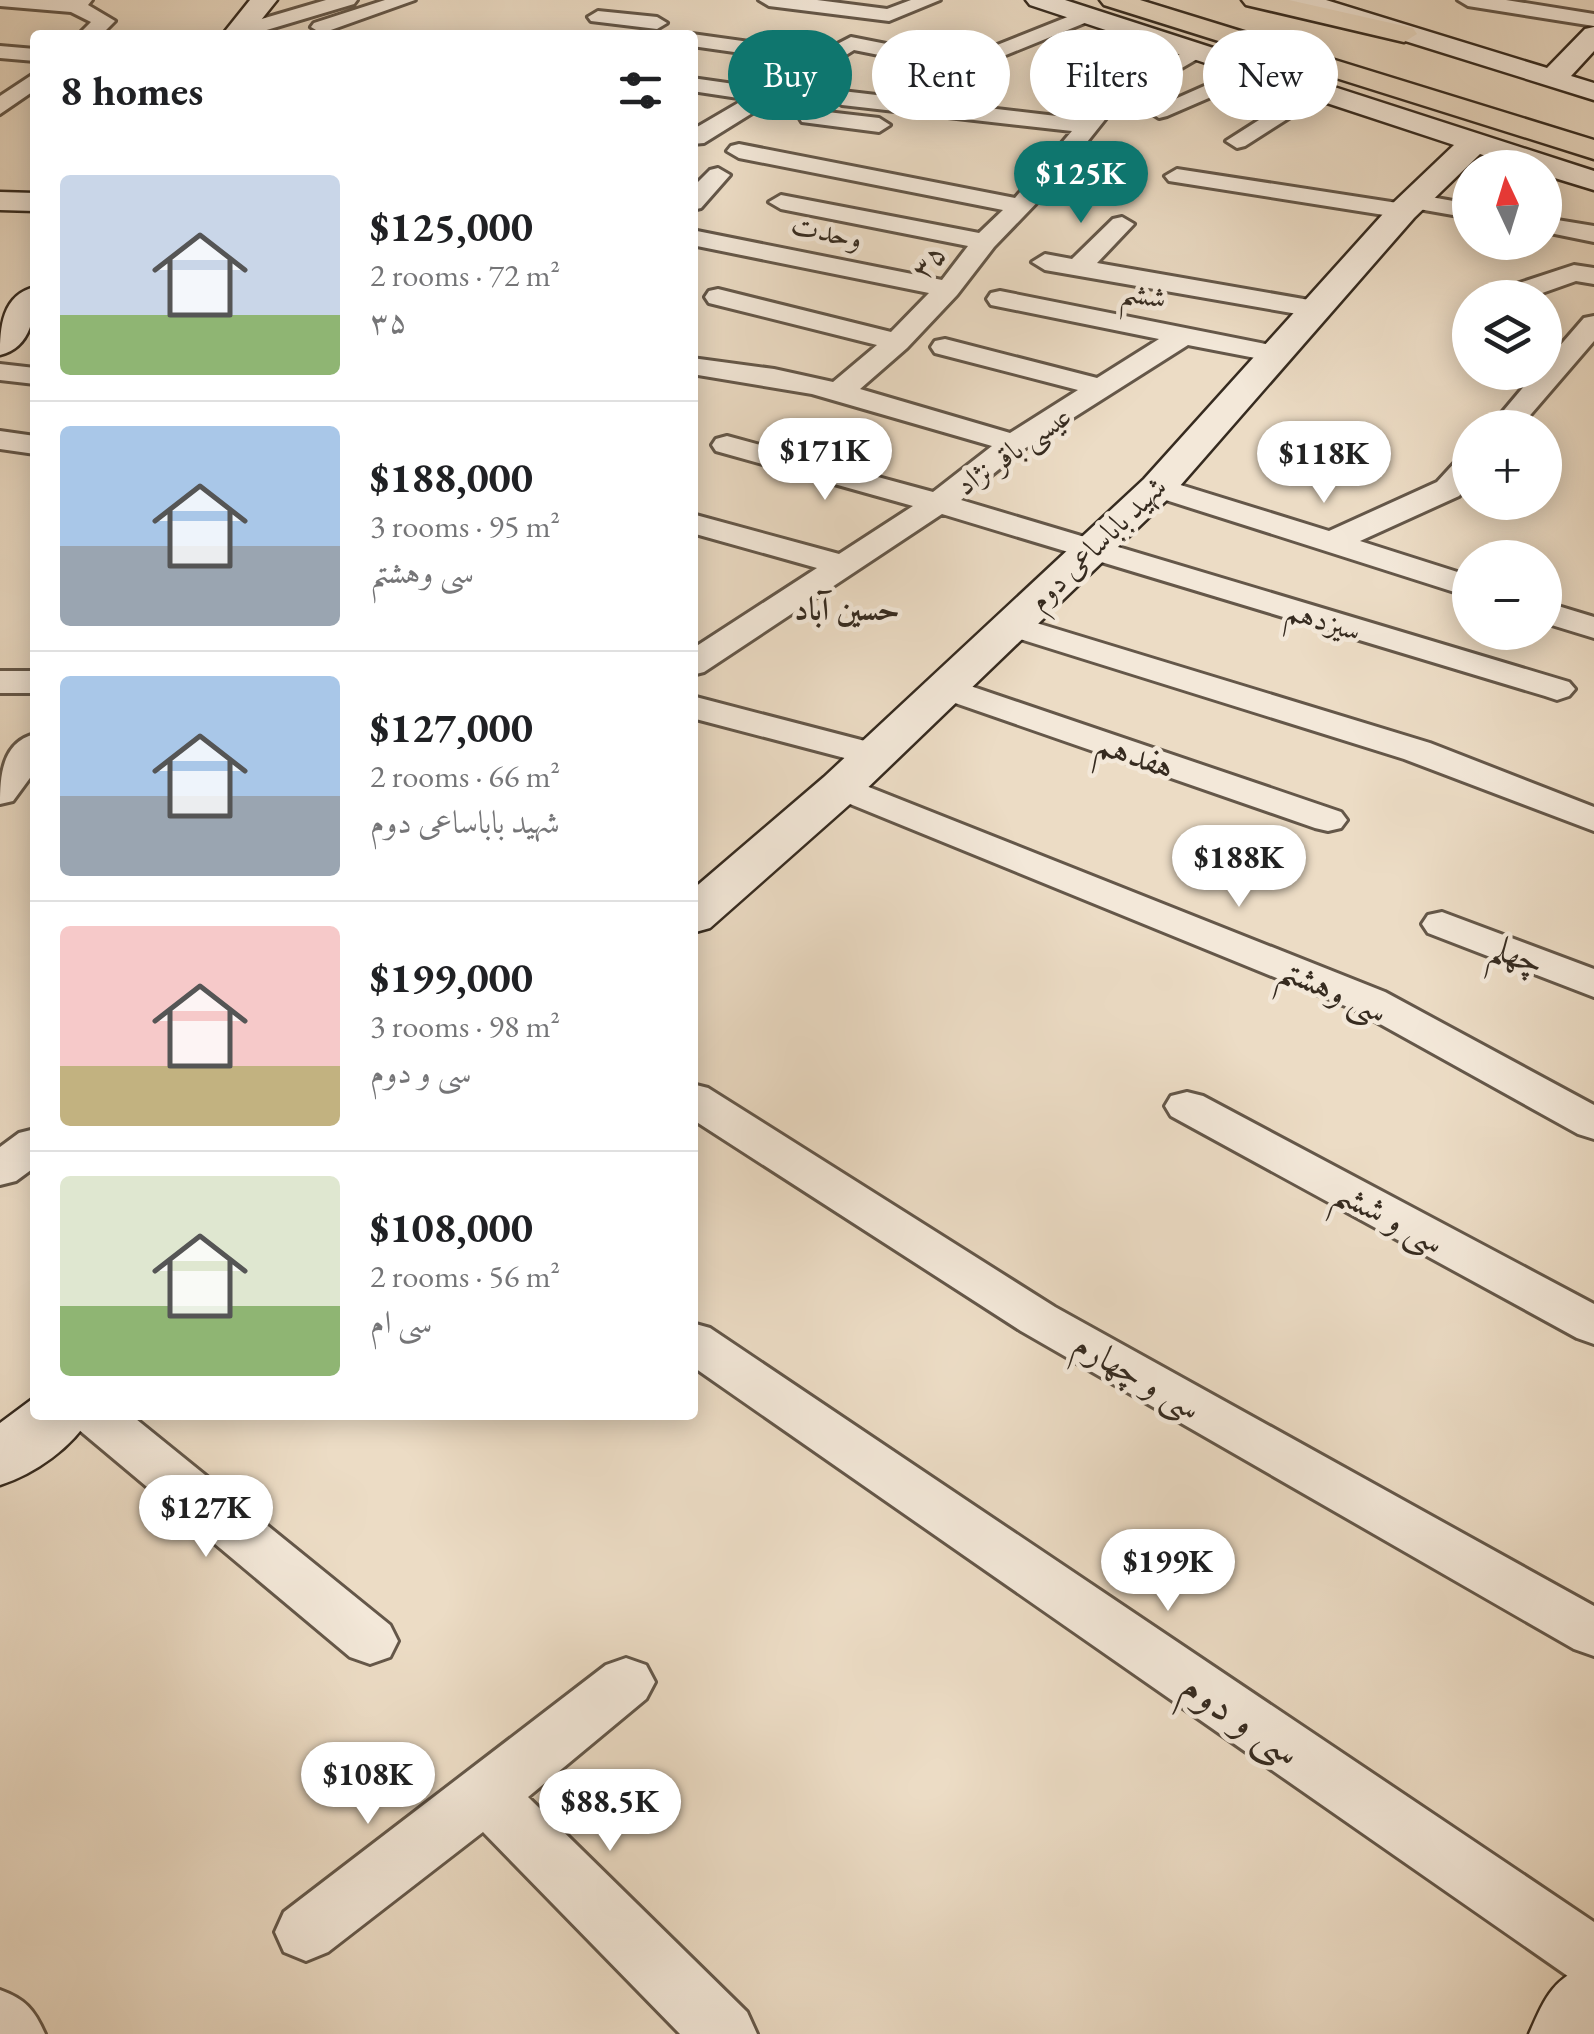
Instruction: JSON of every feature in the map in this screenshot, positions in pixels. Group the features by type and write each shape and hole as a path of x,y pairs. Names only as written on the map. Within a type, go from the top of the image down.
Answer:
{"highway":[{"path":"1113,0 1594,150"},
{"path":"1243,3 1404,34"},
{"path":"1243,3 1594,119"}],"main road":[{"path":"239,30 264,0"},
{"path":"1039,0 1088,8 1203,52"},
{"path":"1299,0 1594,92"},
{"path":"1552,79 1588,50"},
{"path":"1338,97 1594,181"},
{"name":"شهید باباساعی دوم","path":"698,912 841,788 1158,487 1408,206 1475,142"},
{"path":"0,201 30,202"},
{"path":"0,228 30,229"},
{"path":"0,344 30,306"},
{"path":"0,1459 51,1420"},
{"path":"1570,2034 1594,2001"}],"street":[{"path":"0,0 78,3 105,21 94,30"},
{"path":"249,30 348,0"},
{"path":"312,30 405,0"},
{"path":"769,0 889,15 930,0"},
{"path":"1468,0 1594,20"},
{"path":"852,43 964,66 1088,8"},
{"path":"598,17 657,23"},
{"path":"698,41 728,45"},
{"path":"0,52 30,55"},
{"name":"۳۵","path":"838,392 897,342 948,289 985,242 1040,186 1107,102 1203,56"},
{"path":"0,107 30,83"},
{"path":"698,85 728,90"},
{"path":"1010,114 1088,126"},
{"path":"698,137 728,117"},
{"path":"832,120 891,128 901,120"},
{"path":"1237,141 1270,120"},
{"path":"793,140 1040,186"},
{"path":"739,151 1019,206"},
{"path":"698,197 718,175"},
{"path":"1177,176 1452,210"},
{"path":"781,202 985,242"},
{"path":"1078,268 1122,224"},
{"path":"1562,228 1594,234"},
{"name":"وحدت","path":"698,238 948,289"},
{"path":"1045,262 1314,309"},
{"path":"1556,280 1574,274 1594,276"},
{"path":"718,297 897,342"},
{"name":"ششم","path":"1000,299 1276,354"},
{"path":"1519,410 1594,324"},
{"name":"عیسی باقر نژاد","path":"698,661 938,503 1014,444 1184,335"},
{"path":"945,347 1104,388"},
{"path":"698,366 737,369 838,392 1014,444"},
{"path":"0,372 30,375"},
{"path":"0,440 30,444"},
{"name":"سیزدهم","path":"727,446 938,503 1557,689"},
{"path":"1334,541 1452,484"},
{"path":"1158,487 1452,581"},
{"path":"698,525 843,566"},
{"path":"1562,618 1594,628"},
{"path":"1010,626 1417,751 1594,820"},
{"path":"0,682 30,682"},
{"name":"هفدهم","path":"944,688 1328,820"},
{"path":"698,709 874,755"},
{"path":"0,792 30,752"},
{"name":"سی وهشتم","path":"841,788 1370,1002 1594,1124"},
{"path":"0,792 30,795"},
{"name":"چهلم","path":"1442,924 1591,978"},
{"name":"سی و چهارم","path":"698,1102 1038,1319 1594,1633"},
{"name":"سی و ششم","path":"1187,1106 1594,1326"},
{"path":"0,1170 30,1148"},
{"name":"سی و دوم","path":"698,1345 1594,1958"},
{"path":"102,1420 370,1641"},
{"path":"306,1932 626,1682"},
{"path":"486,1794 724,2034"},
{"path":"0,2020 12,2034"}],"district":[{"name":"حسین آباد","path":"847,609"}]}
